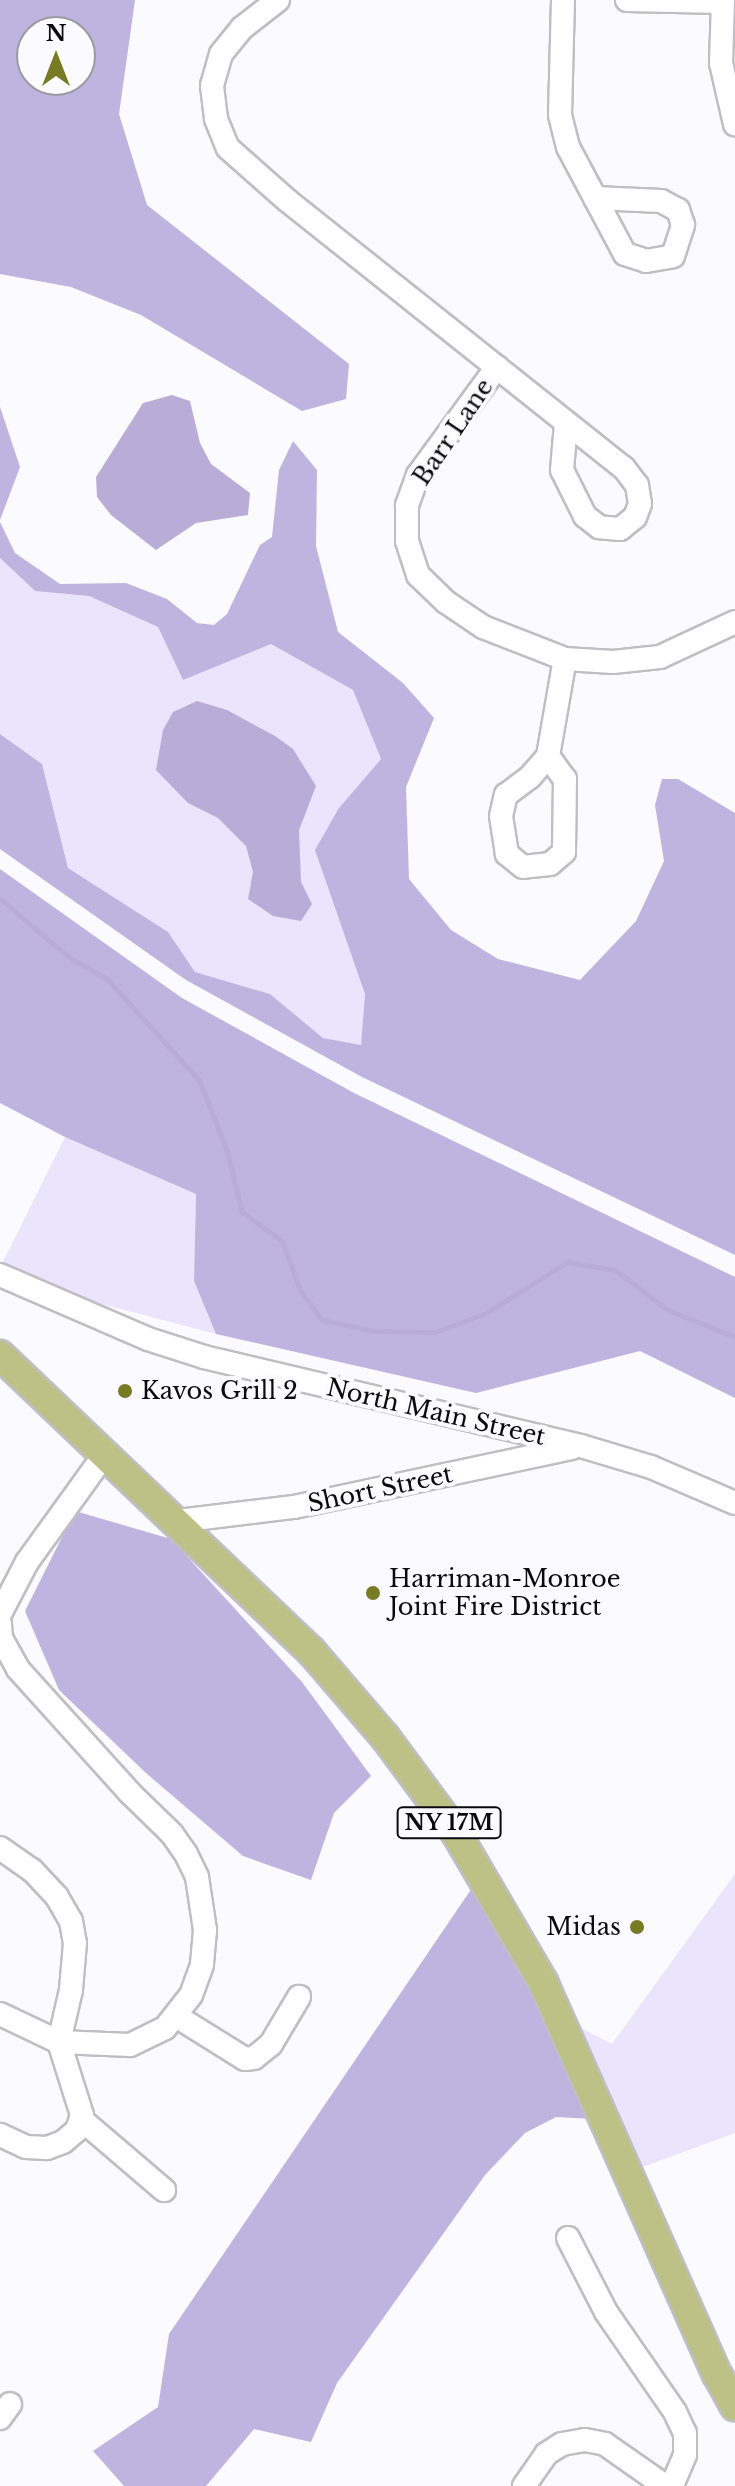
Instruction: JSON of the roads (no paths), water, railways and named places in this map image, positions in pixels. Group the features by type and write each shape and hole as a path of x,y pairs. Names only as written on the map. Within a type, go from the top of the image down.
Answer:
{"main road":[{"name":"NY 17M","path":"0,1355 178,1521 311,1651 381,1732 490,1887 543,1982 717,2374 735,2406"}],"street":[{"name":"Barr Lane","path":"278,0 242,28 221,54 212,86 216,119 228,148 497,367 418,475 407,506 407,541 418,575 446,602 483,627 565,659 613,662 660,657 735,622"},
{"path":"563,0 560,115 568,147 595,198"},
{"path":"627,0 722,1 721,63 735,124"},
{"path":"497,367 624,468 637,485 640,504 635,517 620,529 599,527 585,516 562,470 566,423"},
{"path":"548,756 565,779 564,852 550,864 523,867 507,854 501,816 506,795 530,777 548,756 565,659"},
{"name":"North Main Street","path":"0,1275 148,1339 204,1357 581,1446 651,1467 735,1503"},
{"name":"Short Street","path":"178,1521 294,1507 581,1446"},
{"path":"0,1614 27,1562 105,1454"},
{"path":"0,1624 1,1638 18,1669 129,1792 172,1834 197,1877 205,1930 202,1965 191,1995 165,2028 130,2045 59,2042 0,2014"},
{"path":"0,1848 32,1870 57,1897 71,1921 75,1943 71,1990 59,2042 82,2120 164,2190"},
{"path":"176,2016 245,2059 254,2058 271,2044 299,1997"},
{"path":"0,2135 26,2147 47,2148 63,2142 77,2130 82,2120"},
{"path":"568,2238 606,2312 675,2412 685,2433 685,2455 672,2486"},
{"path":"524,2486 546,2454 562,2444 585,2440 605,2444 665,2486"}],"waterway":[{"path":"0,899 70,958 107,979 199,1080 227,1151 242,1212 282,1241 300,1290 322,1320 374,1331 435,1332 486,1313 567,1262 615,1270 668,1310 735,1337"}],"place":[{"name":"Kavos Grill 2","path":"125,1391"},
{"name":"Harriman-Monroe Joint Fire District","path":"373,1593"},
{"name":"Midas","path":"637,1927"}]}
